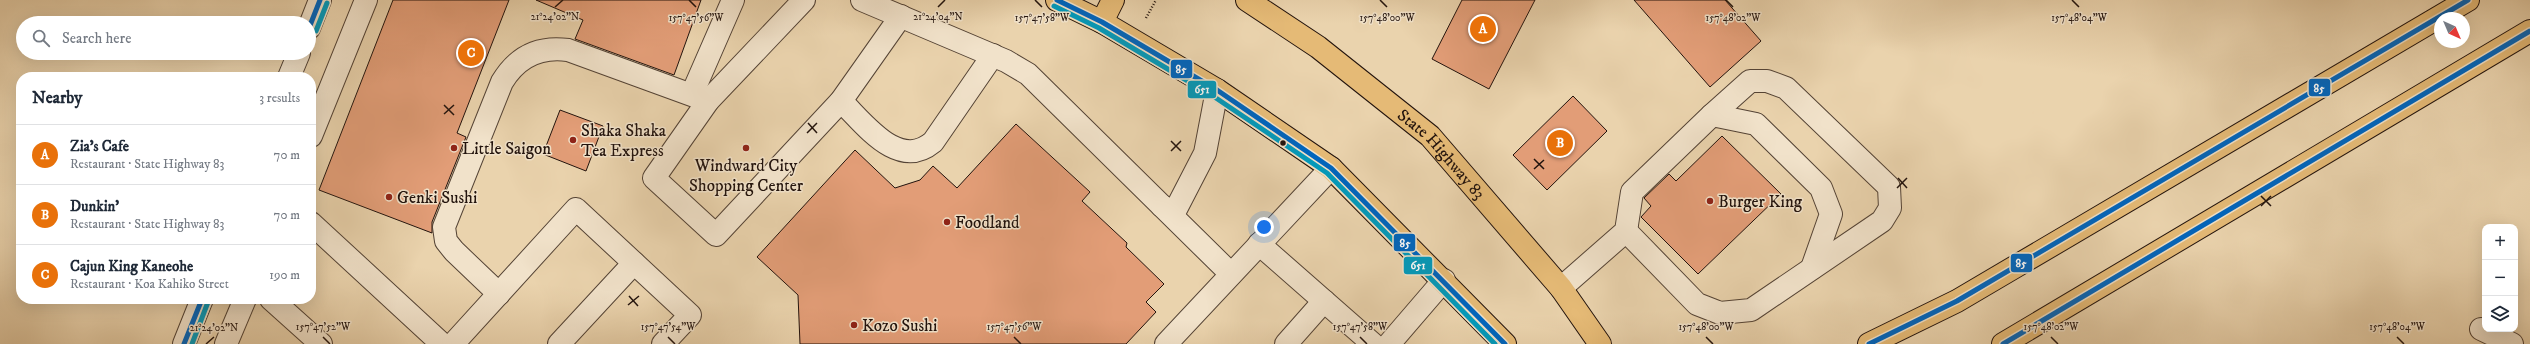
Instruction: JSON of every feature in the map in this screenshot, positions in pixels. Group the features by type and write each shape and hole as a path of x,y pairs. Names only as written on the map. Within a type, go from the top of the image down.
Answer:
{"main road":[{"path":"1057,0 1102,22 1217,90 1331,168 1444,280 1502,342"},
{"path":"1102,22 1113,0"},
{"name":"State Highway 83","path":"1248,0 1318,47 1430,136 1561,288 1600,342"},
{"path":"1869,344 1957,301 2468,0"},
{"path":"2002,344 2016,339 2530,31"}],"street":[{"path":"314,16 320,0"},
{"path":"316,124 366,0"},
{"path":"733,0 700,97 654,178 716,235 841,101 900,16"},
{"path":"700,97 804,0"},
{"path":"862,0 993,55 1028,74 1231,274"},
{"path":"499,294 454,251 446,240 444,227 502,82 510,69 520,60 534,53 556,49 573,52 700,97"},
{"path":"841,101 890,147 904,152 919,151 933,142 993,55"},
{"path":"292,72 296,60"},
{"path":"1561,288 1626,231 1632,192 1750,81 1767,81 1786,88 1889,187 1890,208 1882,222 1751,310 1720,314 1697,304 1626,231"},
{"path":"1162,206 1174,213 1205,153 1217,90"},
{"path":"1712,116 1756,124 1821,188 1831,214 1812,268"},
{"path":"1166,344 1331,168"},
{"path":"453,344 576,210 690,315 663,344"},
{"path":"316,227 442,344"},
{"path":"1259,244 1373,344"},
{"path":"559,344 634,263"},
{"path":"1389,344 1444,280"},
{"path":"1286,344 1324,301"},
{"path":"184,344 200,304"},
{"path":"226,344 243,304"},
{"path":"277,304 321,344"},
{"path":"2481,329 2512,344"}],"path":[{"path":"1143,23 1156,0"}],"building":[{"path":"393,0 509,0 457,133 466,137 432,222 432,233 319,190"},
{"path":"536,0 701,0 674,75 575,39 583,20"},
{"path":"1462,0 1535,0 1489,89 1432,59"},
{"path":"1634,0 1725,0 1761,41 1710,87"},
{"path":"1573,96 1607,131 1547,190 1513,155"},
{"name":"Shaka Shaka Tea Express","path":"560,110 603,126 586,171 543,154"},
{"name":"Foodland","path":"1016,124 1090,192 1082,201 1127,243 1126,247 1164,284 1146,302 1156,312 1126,344 800,344 798,295 757,257 855,150 895,188 920,180 933,166 957,188"},
{"name":"Burger King","path":"1722,136 1781,194 1698,274 1641,217 1651,206 1644,198 1669,174 1676,181"}],"transit line":[{"name":"85","path":"314,16 320,0"},
{"name":"85","path":"1057,0 1102,22 1217,90 1331,168 1505,344"},
{"name":"85","path":"1869,344 1957,301 2468,0"},
{"name":"651","path":"316,31 327,3"},
{"name":"651","path":"1054,6 1099,28 1213,96 1327,173 1495,344"},
{"name":"85","path":"2003,344 2530,31"},
{"name":"85","path":"184,344 200,304"},
{"name":"651","path":"192,344 207,304"}],"place":[{"name":"Zia's Cafe","path":"1483,29"},
{"name":"Cajun King Kaneohe","path":"471,53"},
{"name":"Shaka Shaka Tea Express","path":"573,140"},
{"name":"Dunkin'","path":"1560,143"},
{"name":"Little Saigon","path":"454,148"},
{"name":"Windward City Shopping Center","path":"746,148"},
{"name":"Genki Sushi","path":"389,197"},
{"name":"Burger King","path":"1710,201"},
{"name":"Foodland","path":"947,222"},
{"name":"Kozo Sushi","path":"854,325"}]}
